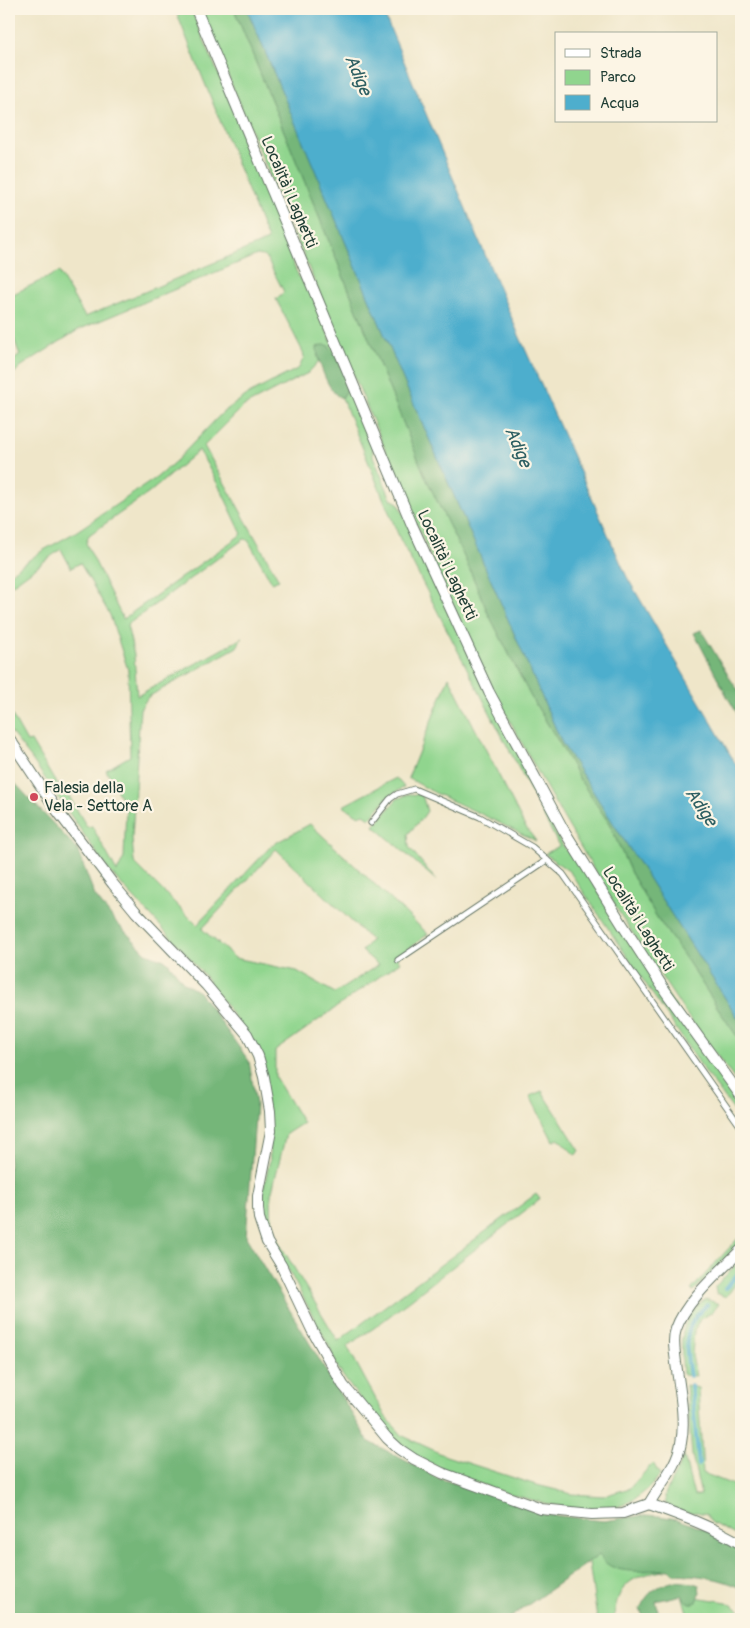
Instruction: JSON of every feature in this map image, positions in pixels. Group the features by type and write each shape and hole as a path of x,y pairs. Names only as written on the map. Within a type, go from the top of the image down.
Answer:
{"street":[{"name":"Località i Laghetti","path":"196,9 412,525 489,692 563,829 622,924 666,992 741,1096"},
{"path":"9,738 56,809 119,891 136,912 206,985 247,1034 258,1056 270,1111 271,1131 258,1208 267,1242 281,1265 312,1330 343,1385 387,1438 399,1449 442,1473 541,1509 592,1514 623,1513 649,1504 678,1456 682,1441 681,1407 674,1343 675,1331 688,1306 741,1250"},
{"path":"649,1504 714,1530 741,1544"}],"lane":[{"path":"371,823 390,799 397,794 414,789 480,817 532,847 563,874 741,1127"},
{"path":"398,960 547,860"}],"green space":[{"path":"175,9 191,9 286,235 292,262 300,279 311,292 341,366 317,354 319,361 308,373 244,406 204,446 279,580 272,583 248,540 244,539 127,625 134,655 137,696 242,638 237,647 148,697 140,709 132,838 134,862 197,925 272,845 310,824 428,934 397,958 400,962 275,1051 275,1077 303,1123 286,1134 271,1195 272,1231 338,1341 536,1194 540,1199 374,1328 347,1346 385,1416 403,1436 446,1456 533,1484 572,1494 603,1496 630,1488 653,1463 660,1475 648,1489 634,1499 609,1509 579,1509 523,1498 462,1477 434,1465 395,1440 354,1391 337,1366 330,1348 289,1271 269,1242 263,1217 262,1202 270,1160 263,1060 204,975 109,871 31,758 9,730 9,710 27,742 31,741 57,785 62,784 87,827 92,826 117,872 124,858 126,808 106,770 130,756 128,670 110,615 80,563 71,568 61,549 9,587 9,574 156,478 176,461 222,413 247,395 299,368 304,357 276,299 284,292 267,259 263,256 257,255 78,330 20,367 9,379 9,364 20,355 9,326 9,296 59,272 85,317 268,240","holes":["199,450 242,534 123,619 86,543 89,535 149,493","276,849 371,940 362,951 378,965 335,993 297,971 235,958 202,929"]},
{"path":"200,9 234,9 425,476 466,561 488,613 531,697 580,780 609,823 631,873 658,919 741,1042 741,1088 684,1011 620,914 552,798 492,688 443,586"},
{"path":"234,9 247,9 406,386 562,743 741,1023 741,1042 658,919 631,873 609,823 580,780 531,697 488,613 466,561 425,476"},
{"path":"328,345 350,385 342,398 328,384 321,368 317,347"},
{"path":"350,385 372,441 373,456 391,499 398,503 543,798 552,827 563,846 583,868 741,1104 741,1120 706,1073 570,872 545,854 559,846 400,539 342,398"},
{"path":"701,630 741,694 741,720 694,633"},
{"path":"449,677 524,825 536,841 437,794 408,778"},
{"path":"9,777 77,849 95,896 114,920 146,953 167,961 184,983 199,992 249,1061 256,1104 246,1237 368,1441 440,1479 503,1498 542,1514 604,1521 645,1515 659,1516 677,1519 704,1529 741,1548 741,1588 709,1578 675,1574 670,1570 621,1570 607,1564 599,1555 508,1619 9,1619"},
{"path":"396,778 404,787 388,797 370,818 364,814 359,816 343,806"},
{"path":"409,794 422,795 427,811 408,834 409,847 437,881 374,826 397,799"},
{"path":"542,1091 580,1151 575,1155 559,1139 553,1141 530,1096"},
{"path":"741,1235 741,1241 694,1291 691,1290"},
{"path":"741,1259 741,1277 726,1297 716,1293 715,1287"},
{"path":"706,1299 719,1304 711,1313 700,1319 694,1331 692,1355 696,1376 683,1375 682,1343 685,1323 697,1306"},
{"path":"686,1385 698,1388 703,1473 741,1488 741,1538 712,1523 706,1514 676,1510 666,1504 666,1492 684,1456 694,1496 701,1495 692,1455"},
{"path":"599,1555 607,1562 622,1569 664,1571 643,1575 628,1584 618,1598 614,1619 597,1619 589,1562"},
{"path":"676,1581 699,1585 700,1593 697,1602 688,1602 682,1595 656,1601 658,1619 644,1619 640,1609 646,1598 659,1587"},
{"path":"682,1595 727,1602 741,1611 741,1619 689,1619"}],"water":[{"name":"Adige","path":"247,9 382,9 518,333 627,577 741,773 741,1023 562,743 406,386"}],"waterway":[{"path":"725,1289 741,1270"},
{"path":"690,1376 687,1356 689,1329 693,1321 707,1305"},
{"path":"691,1385 699,1465"}],"place":[{"name":"Falesia della Vela - Settore A","path":"34,797"}]}
